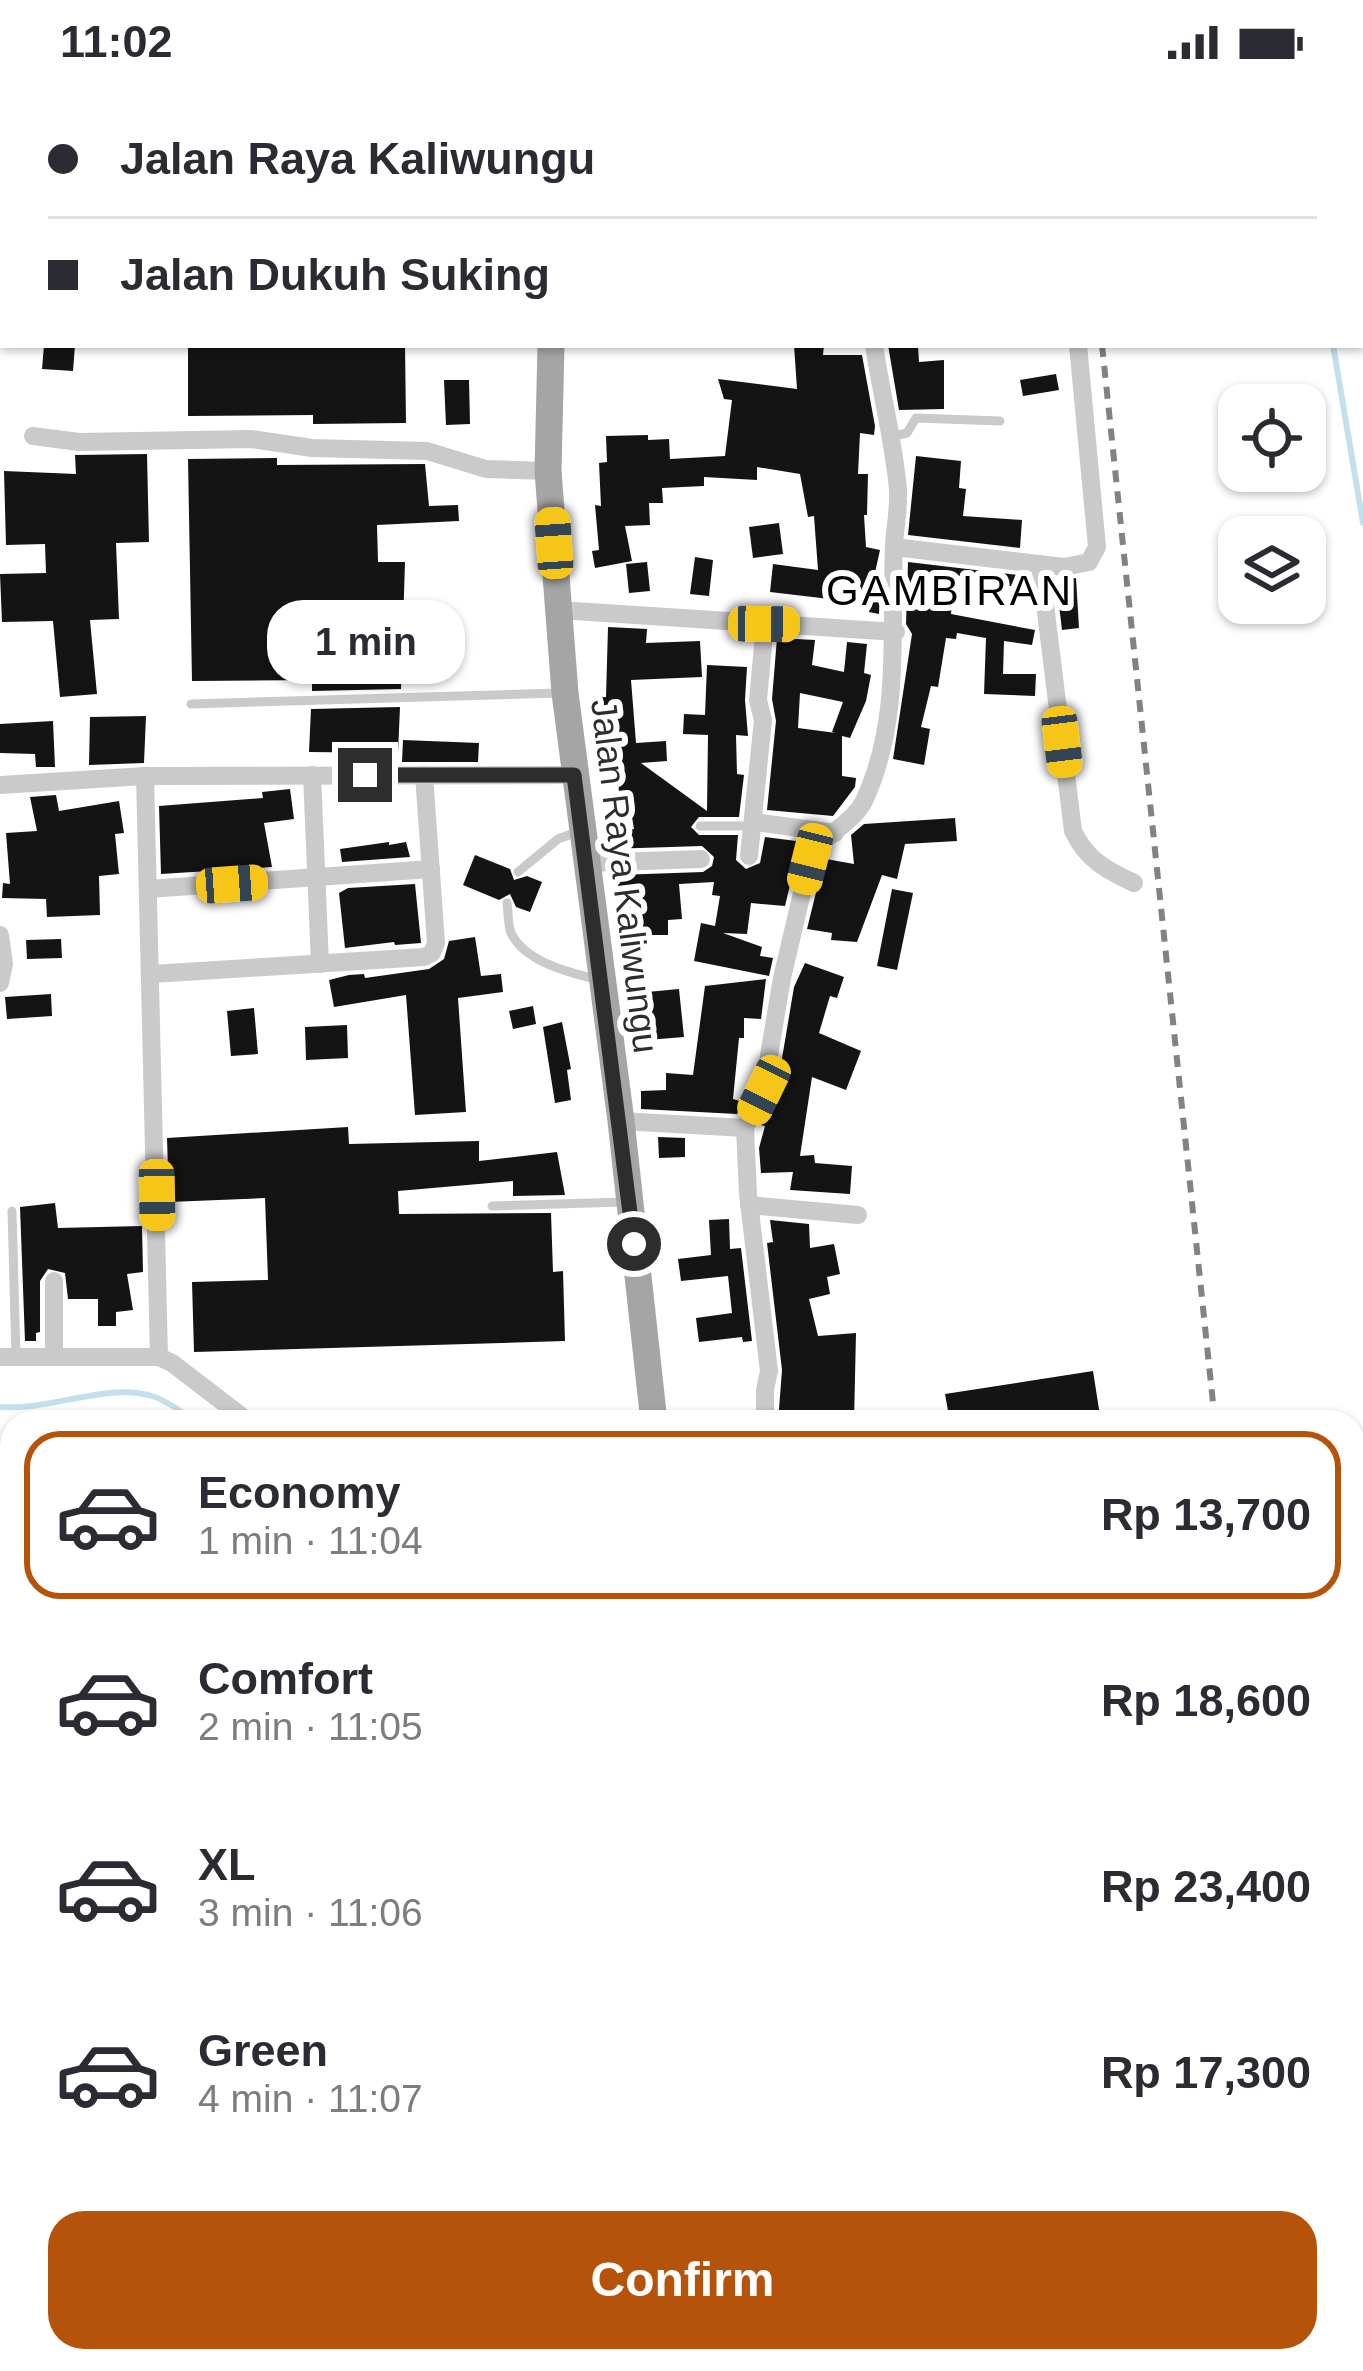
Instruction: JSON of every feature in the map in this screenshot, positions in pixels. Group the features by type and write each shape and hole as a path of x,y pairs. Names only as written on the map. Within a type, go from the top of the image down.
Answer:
{"main road":[{"name":"Jalan Raya Kaliwungu","path":"551,348 548,471 565,693 652,1410"}],"street":[{"path":"766,1410 769,1371 745,1128 764,1090 782,978 810,859 814,850 858,812 873,780 888,710 896,632 893,547 898,492 874,348"},
{"path":"893,547 1084,565 1097,547 1078,348"},
{"path":"33,436 79,442 251,439 312,448 427,451 486,469 548,471"},
{"path":"1040,564 1073,831 1093,861 1134,883"},
{"path":"560,610 896,632"},
{"path":"749,856 763,720 758,700 764,624"},
{"path":"312,775 320,964"},
{"path":"152,974 432,953 436,943 424,775"},
{"path":"0,784 146,776 574,775"},
{"path":"146,776 159,1357"},
{"path":"753,824 835,833"},
{"path":"586,863 700,859"},
{"path":"148,889 431,869"},
{"path":"0,935 4,964 0,983"},
{"path":"620,1121 745,1128"},
{"path":"749,1205 858,1215"},
{"path":"54,1281 54,1356"},
{"path":"8,1357 159,1357 233,1410"}],"lane":[{"path":"889,437 907,433 916,418 1000,421"},
{"path":"190,704 565,693"},
{"path":"700,826 753,824"},
{"path":"518,872 558,839 582,830"},
{"path":"507,903 511,933 526,949 545,963 601,981"},
{"path":"492,1206 629,1202"},
{"path":"8,1357 12,1210"}],"building":[{"path":"44,348 75,348 73,371 42,369"},
{"path":"188,348 405,348 406,423 313,424 313,415 188,416"},
{"path":"794,348 824,348 823,355 862,355 875,426 874,435 860,433 858,474 868,474 866,547 880,550 872,586 880,587 879,614 869,612 871,603 838,596 838,600 770,592 773,564 818,570 814,516 808,517 800,474 757,467 757,480 704,477 704,486 662,488 663,503 649,503 650,525 625,526 632,561 595,568 592,551 599,550 595,505 601,506 599,463 607,462 606,436 669,439 670,459 725,456 732,400 724,399 718,379 797,389"},
{"path":"889,348 918,348 919,362 944,360 944,409 899,410"},
{"path":"1056,374 1059,390 1023,396 1020,380"},
{"path":"444,380 469,380 470,424 446,425"},
{"path":"147,454 149,542 116,543 119,619 90,620 97,694 60,697 53,621 2,622 0,574 46,573 45,544 6,545 4,471 76,474 75,455"},
{"path":"916,456 961,461 959,488 966,489 963,516 1022,520 1020,548 908,535"},
{"path":"277,458 277,465 425,464 429,506 458,505 459,521 377,525 378,562 405,562 401,689 312,691 312,680 192,681 188,459"},
{"path":"779,523 783,554 753,558 749,527"},
{"path":"695,557 713,560 709,596 690,594"},
{"path":"647,562 650,591 629,593 626,564"},
{"path":"908,562 1018,575 1015,587 954,575 951,614 1035,630 1032,645 1004,641 1003,674 1036,674 1035,696 984,694 986,638 957,633 956,639 946,638 938,687 931,686 921,727 930,729 924,765 893,759 912,634 906,624"},
{"path":"1076,578 1079,628 1062,630 1056,580"},
{"path":"608,627 647,629 646,643 700,641 702,677 631,680 636,743 666,741 667,761 641,763 707,811 708,735 683,734 684,714 705,715 707,665 747,667 748,736 736,735 737,774 744,775 739,817 699,817 691,827 699,835 738,835 736,860 746,869 760,863 765,837 804,842 785,906 751,903 747,934 723,933 762,947 760,956 773,958 769,976 694,961 701,923 715,926 720,896 712,895 714,882 679,884 682,919 668,920 668,935 636,935 636,918 629,920 624,898 619,898 617,875 703,872 712,866 714,857 702,846 608,849 607,831 634,829 628,793 619,794 616,735 597,736 594,698 606,697"},
{"path":"777,638 815,640 812,665 844,672 847,642 867,644 864,673 871,675 866,701 850,738 842,736 842,776 856,778 855,787 833,816 767,810 776,721 772,699","holes":["800,693 843,702 832,732 836,733 798,728"]},
{"path":"400,707 398,753 309,752 311,709"},
{"path":"146,716 144,763 89,765 90,717"},
{"path":"53,721 55,767 36,767 35,754 0,753 0,724"},
{"path":"403,740 479,743 478,762 402,762"},
{"path":"290,789 294,819 264,823 272,867 161,874 159,806 263,798 262,792"},
{"path":"56,795 59,811 119,801 124,833 115,834 119,874 99,876 100,915 47,917 46,899 2,898 3,883 10,884 6,833 37,831 30,797"},
{"path":"955,818 957,841 905,844 897,879 882,875 857,942 831,940 832,933 807,929 823,864 826,859 854,864 851,835 864,824"},
{"path":"406,842 410,857 342,862 340,849"},
{"path":"475,855 510,869 514,880 527,876 542,882 530,912 516,907 510,894 499,900 463,885"},
{"path":"415,884 421,943 345,948 339,893 348,888"},
{"path":"892,889 913,893 897,970 877,966"},
{"path":"475,937 481,976 501,974 503,992 458,998 466,1112 415,1115 406,995 334,1007 329,980 429,969 444,959 449,941"},
{"path":"61,939 62,958 27,959 26,940"},
{"path":"805,963 844,977 837,998 830,996 819,1033 861,1051 846,1090 812,1077 800,1156 814,1155 815,1163 852,1166 850,1194 790,1190 793,1172 761,1173 759,1148 765,1126 761,1125 776,1094 794,987"},
{"path":"766,979 761,1019 744,1018 744,1038 739,1038 733,1099 743,1102 737,1114 641,1109 641,1091 666,1090 666,1073 693,1075 705,986"},
{"path":"679,989 684,1037 635,1041 633,1015 649,1014 647,992"},
{"path":"51,994 52,1016 7,1019 5,997"},
{"path":"533,1006 536,1024 513,1029 509,1011"},
{"path":"254,1008 258,1054 231,1056 227,1011"},
{"path":"562,1022 571,1100 555,1103 543,1027"},
{"path":"347,1025 348,1058 306,1060 305,1027"},
{"path":"348,1127 349,1144 479,1141 479,1161 557,1152 565,1195 513,1196 513,1181 398,1191 399,1214 551,1213 553,1272 563,1271 565,1341 194,1352 192,1282 268,1280 265,1198 169,1202 167,1138"},
{"path":"658,1137 685,1138 685,1157 659,1158"},
{"path":"55,1203 58,1228 142,1226 143,1272 127,1274 133,1310 116,1312 116,1326 98,1326 98,1299 68,1299 65,1273 48,1269 40,1281 40,1332 36,1341 25,1341 20,1207"},
{"path":"729,1219 730,1249 741,1248 752,1341 743,1342 742,1337 699,1342 696,1318 732,1313 728,1276 681,1281 678,1259 711,1255 709,1220"},
{"path":"770,1220 809,1224 810,1248 834,1244 840,1274 827,1277 830,1294 809,1299 818,1336 856,1333 854,1410 779,1410 782,1370 767,1243 773,1242"},
{"path":"1093,1371 1099,1410 948,1410 945,1394"}],"waterway":[{"path":"1334,348 1363,523"},
{"path":"0,1407 119,1392 160,1399 179,1410"}],"railway":[{"path":"1102,348 1214,1410"}],"district":[{"name":"GAMBIRAN","path":"950,590"}],"route":[{"path":"365,775 574,775 634,1244"}]}
